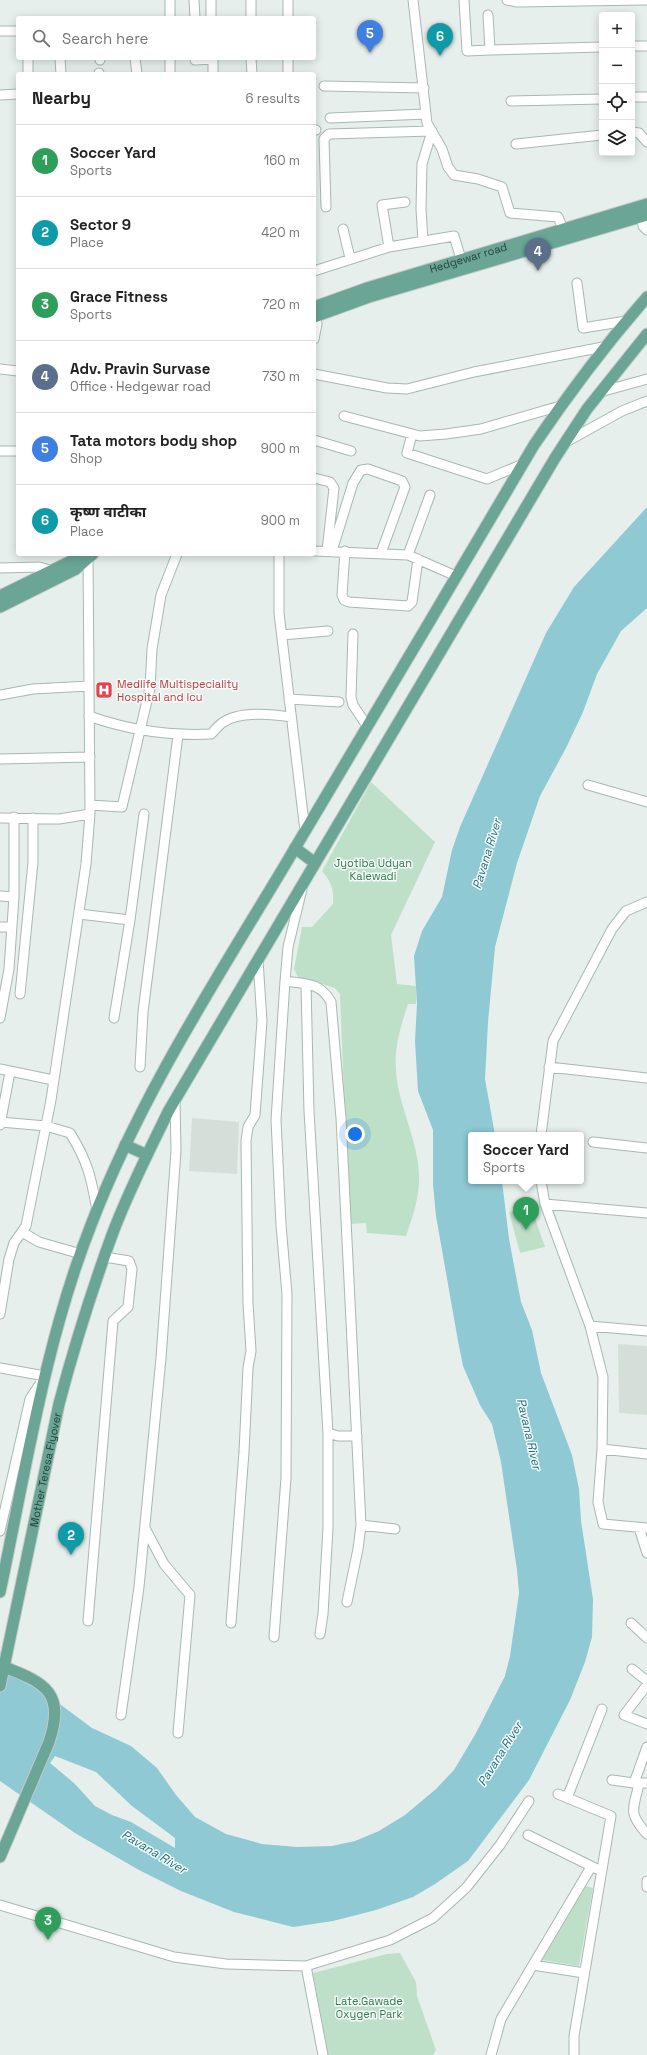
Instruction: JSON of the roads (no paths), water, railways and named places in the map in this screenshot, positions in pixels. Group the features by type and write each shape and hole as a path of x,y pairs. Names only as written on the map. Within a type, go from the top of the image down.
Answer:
{"main road":[{"name":"Hedgewar road","path":"316,313 334,311 369,297 564,234 644,210"},
{"name":"Hedgewar road","path":"316,312 330,303 354,292 461,259 564,234"},
{"name":"Mother Teresa Flyover","path":"0,1592 45,1376 58,1324 97,1210 125,1145 148,1099 523,464 560,406 603,347 647,297"},
{"name":"Mother Teresa Flyover","path":"0,1686 59,1404 112,1235 147,1155 175,1099 565,442 600,392 647,334"},
{"path":"0,607 55,575 71,561 87,556"},
{"path":"0,596 55,575"},
{"path":"295,848 315,863"},
{"path":"125,1145 147,1155"},
{"path":"1,1855 49,1742 55,1724 56,1711 52,1698 45,1688 24,1675 4,1667"}],"street":[{"path":"170,0 170,16"},
{"path":"194,0 195,16"},
{"path":"210,0 211,16"},
{"path":"251,0 251,16"},
{"path":"288,0 288,16"},
{"path":"413,0 427,123 442,149 448,167 454,175 478,178 502,188 510,213 558,217 564,234"},
{"path":"464,0 467,51 599,47"},
{"path":"507,0 517,2 647,0"},
{"path":"488,15 490,50"},
{"path":"0,31 16,31"},
{"path":"635,46 647,46"},
{"path":"28,60 28,72"},
{"path":"60,60 61,72"},
{"path":"135,60 136,72"},
{"path":"170,60 170,72"},
{"path":"213,60 213,72"},
{"path":"251,60 252,72"},
{"path":"288,60 288,72"},
{"path":"324,86 424,88"},
{"path":"0,95 16,94"},
{"path":"635,98 647,97"},
{"path":"511,101 599,99"},
{"path":"330,118 426,114"},
{"path":"326,207 324,139 329,134 432,131"},
{"path":"423,241 421,209 422,164 432,131"},
{"path":"635,132 639,133 647,142"},
{"path":"516,144 599,135"},
{"path":"389,248 382,205 405,202"},
{"path":"644,210 643,226 647,230"},
{"path":"343,228 350,258"},
{"path":"316,271 350,258 389,248 454,236 461,259"},
{"path":"577,283 583,328 626,321"},
{"path":"316,374 387,388 407,388 530,360 603,347"},
{"path":"0,368 16,371"},
{"path":"600,392 647,379"},
{"path":"565,442 622,411 647,401"},
{"path":"344,416 420,436 481,429 560,406"},
{"path":"412,434 407,453 487,479 523,464"},
{"path":"316,441 351,451"},
{"path":"0,451 16,451"},
{"path":"330,551 353,483 361,470 368,469 402,481 405,487 381,553"},
{"path":"316,478 330,482 334,488 330,551"},
{"path":"408,555 430,495"},
{"path":"316,551 345,551 408,555 456,576"},
{"path":"345,551 342,595 344,600 349,602 408,606 412,602 418,559"},
{"path":"0,1314 9,1259 14,1243 26,1226 51,1100 86,864 90,810 87,556"},
{"path":"0,818 14,817 59,819 90,810 122,806 142,729 150,688 152,649 161,595 176,556"},
{"path":"279,556 278,584 282,635 290,717 305,831"},
{"path":"0,568 39,568 55,575"},
{"path":"282,635 328,631"},
{"path":"353,634 351,697 353,705 367,726"},
{"path":"0,695 33,688 89,686"},
{"path":"289,698 339,702"},
{"path":"89,716 112,724 178,735 211,734 223,722 247,716 266,713 290,717"},
{"path":"140,1067 143,1012 178,735"},
{"path":"0,759 90,757"},
{"path":"588,785 647,802"},
{"path":"114,1018 130,920 144,814"},
{"path":"0,1018 4,964 12,927 14,897 14,817"},
{"path":"20,994 33,862 33,818"},
{"path":"274,1637 286,1478 287,1294 281,1225 276,1120 288,947 303,883"},
{"path":"0,896 14,897"},
{"path":"541,1132 553,1041 612,929 626,911 647,902"},
{"path":"79,914 130,920"},
{"path":"0,927 12,927"},
{"path":"231,1623 242,1482 248,1368 251,1351 248,1303 246,1141 248,1127 255,1115 262,1021 258,960"},
{"path":"285,981 306,984 324,990 331,1002 333,1011 341,1118 361,1525 358,1549 346,1602"},
{"path":"306,984 308,1111 328,1433 328,1528 323,1614 320,1634"},
{"path":"549,1068 647,1078"},
{"path":"0,1069 53,1080"},
{"path":"10,1072 0,1123 46,1126 70,1133 80,1150 90,1173 97,1210"},
{"path":"121,1714 139,1587 145,1528 174,1193 176,1151 175,1099"},
{"path":"593,1142 647,1148"},
{"path":"542,1184 545,1204 590,1326 603,1377 602,1449 598,1502 603,1524 643,1528 647,1553"},
{"path":"545,1204 647,1213"},
{"path":"22,1232 40,1242 81,1254"},
{"path":"88,1621 113,1321 128,1306 132,1269 129,1261 105,1257"},
{"path":"590,1326 647,1331"},
{"path":"0,1368 45,1376 30,1399 0,1531"},
{"path":"328,1433 338,1436 357,1436"},
{"path":"602,1449 647,1454"},
{"path":"361,1525 395,1529"},
{"path":"145,1528 164,1564 190,1595 178,1733"},
{"path":"631,1623 647,1638"},
{"path":"632,1669 647,1681"},
{"path":"647,1685 624,1715 647,1724"},
{"path":"567,1798 602,1709"},
{"path":"647,1747 634,1816 636,1823 647,1834"},
{"path":"612,1780 640,1783"},
{"path":"558,1794 611,1816 574,2036 574,2055"},
{"path":"0,1905 174,1957 226,1964 306,1966 390,1940 433,1918 466,1888 500,1845 529,1801"},
{"path":"528,1835 602,1872"},
{"path":"491,2055 501,2019 591,1866"},
{"path":"647,1881 647,1887"},
{"path":"533,1965 584,1973"},
{"path":"306,1966 323,2055"}],"water":[{"name":"Pavana River","path":"647,507 647,608 621,631 597,674 583,712 566,748 540,796 517,863 495,947 488,1022 485,1079 494,1132 468,1132 468,1184 502,1184 509,1239 521,1302 532,1330 541,1373 572,1455 579,1489 581,1521 593,1599 592,1637 585,1662 570,1700 529,1780 468,1861 413,1897 376,1910 333,1921 293,1927 234,1912 181,1891 139,1870 75,1833 0,1781 0,1652 57,1702 92,1728 131,1746 157,1768 176,1795 195,1817 226,1834 262,1844 297,1847 332,1846 355,1841 379,1831 405,1815 436,1789 454,1770 476,1733 505,1676 510,1656 519,1593 501,1462 492,1424 480,1405 463,1366 436,1216 433,1184 433,1130 418,1091 415,1041 417,1004 414,956 422,931 442,897 452,850 460,827 546,633 574,587","holes":["55,1756 96,1772 132,1806 175,1838 175,1848 131,1822 112,1815 95,1806 74,1783 50,1763"]}],"place":[{"name":"Tata motors body shop","path":"370,53"},
{"name":"कृष्ण वाटीका","path":"440,56"},
{"name":"Adv. Pravin Survase","path":"538,271"},
{"name":"Medlife Multispeciality Hospital and Icu","path":"104,690"},
{"name":"Soccer Yard","path":"526,1230"},
{"name":"Sector 9","path":"71,1555"},
{"name":"Grace Fitness","path":"48,1940"}],"park label":[{"name":"Jyotiba Udyan Kalewadi","path":"373,869"},
{"name":"Late.Gawade Oxygen Park","path":"369,2007"}]}
